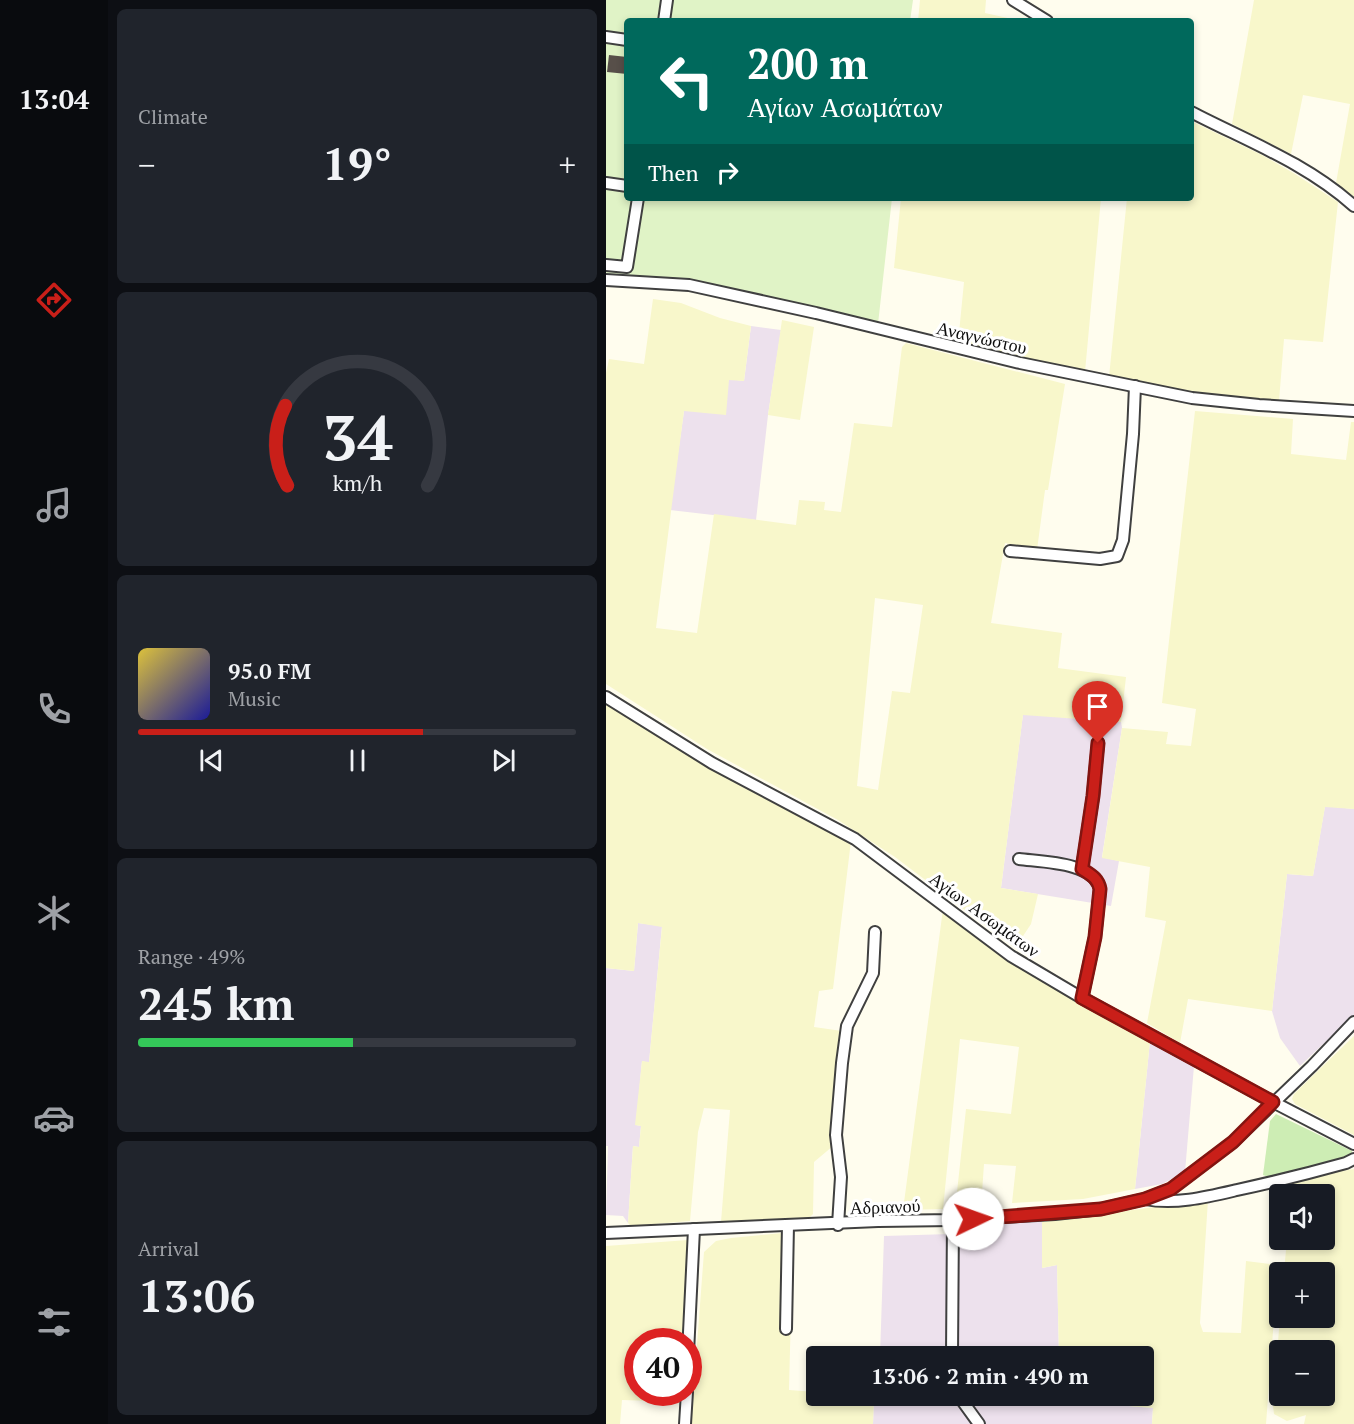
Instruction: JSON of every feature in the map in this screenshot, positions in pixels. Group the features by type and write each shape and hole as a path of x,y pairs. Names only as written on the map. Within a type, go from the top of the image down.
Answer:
{"street":[{"path":"664,18 667,0"},
{"path":"1013,0 1042,18"},
{"path":"606,37 624,40"},
{"path":"1194,112 1311,173 1354,206"},
{"path":"606,183 624,186"},
{"path":"629,281 626,276 638,201"},
{"path":"606,265 627,267"},
{"name":"Αναγνώστου","path":"606,280 688,285 1020,363 1192,398 1354,411"},
{"path":"1010,551 1100,559 1117,556 1123,540 1135,386"},
{"name":"Αγίων Ασωμάτων","path":"606,697 712,763 855,839 1011,956 1082,998 1354,1144"},
{"path":"1082,869 1098,743"},
{"path":"1019,859 1082,869 1099,882 1095,937 1082,998"},
{"path":"838,1225 841,1177 836,1136 842,1064 847,1026 873,973 875,932"},
{"name":"Αδριανού","path":"606,1233 694,1228 838,1225 878,1221 953,1220 1101,1209 1145,1199 1171,1189 1233,1142 1354,1023"},
{"path":"1145,1199 1162,1203 1209,1196 1282,1180 1354,1159"},
{"path":"952,1346 953,1220"},
{"path":"786,1329 788,1225"},
{"path":"689,1328 694,1228"},
{"path":"685,1424 686,1406"},
{"path":"966,1406 979,1424"}],"shaded area":[{"path":"751,326 781,330 768,415 756,520 670,510 684,411 729,379 744,381"},
{"path":"1023,714 1121,722 1122,728 1102,857 1119,861 1111,906 1001,888"},
{"path":"1325,806 1354,809 1354,1015 1300,1066 1280,1038 1272,1011 1287,874 1313,876"},
{"path":"638,923 662,926 649,1063 642,1061 636,1125 641,1126 639,1147 633,1146 628,1223 623,1216 606,1215 608,1146 606,1146 606,968 634,971"},
{"path":"1150,1041 1194,1066 1185,1172 1162,1184 1135,1189"},
{"path":"1042,1222 1042,1268 1057,1265 1059,1346 880,1346 884,1236 950,1234 963,1231 964,1227 971,1223"},
{"path":"874,1406 1129,1406 1153,1408 1152,1424 873,1424"}],"green space":[{"path":"606,0 913,0 910,18 624,18 624,201 892,201 878,324 695,284 606,276"},
{"path":"920,0 986,0 985,13 1008,18 918,18"},
{"path":"1254,0 1354,0 1354,197 1336,183 1350,104 1303,95 1291,154 1232,124"},
{"path":"1194,122 1262,155 1338,202 1323,342 1284,339 1279,401 1224,398 1171,391 1109,377 1127,201 1194,201"},
{"path":"901,201 1101,201 1085,372 958,343 964,282 894,268"},
{"path":"653,299 681,303 720,318 751,326 744,381 729,380 726,415 684,411 656,628 697,633 714,514 796,525 799,500 825,502 824,510 841,512 854,423 892,427 902,347 906,343 1065,384 1048,490 1045,490 1037,550 1005,543 991,623 1062,633 1058,668 1126,677 1121,722 1023,715 1001,888 1038,894 1031,924 1015,948 895,857 838,820 707,749 606,684 606,373 609,359 644,364","holes":["875,598 923,605 910,693 892,691 878,790 857,786"]},
{"path":"782,320 814,327 800,420 768,415"},
{"path":"1195,411 1293,419 1291,454 1346,460 1351,422 1354,422 1354,809 1325,807 1313,876 1287,874 1272,1011 1188,999 1180,1043 1147,1023 1166,921 1145,917 1150,867 1102,858 1122,728 1168,732 1166,744 1191,746 1196,709 1162,703"},
{"path":"606,702 684,753 851,841 833,989 819,991 814,1027 842,1031 833,1146 814,1162 813,1214 809,1218 721,1222 730,1110 704,1108 698,1132 690,1221 631,1226 628,1223 633,1146 639,1147 641,1126 635,1125 642,1061 649,1062 662,927 638,923 634,971 606,968"},
{"path":"943,909 1150,1041 1135,1189 1083,1199 1012,1203 1016,1166 984,1164 982,1193 957,1192 966,1109 1011,1114 1019,1047 960,1039 943,1209 903,1210"},
{"path":"1354,1036 1354,1135 1295,1104 1292,1099 1294,1094"},
{"path":"1276,1114 1352,1151 1352,1156 1274,1179 1263,1175 1270,1121"},
{"path":"1354,1169 1354,1424 1304,1424 1306,1415 1287,1421 1274,1414 1273,1406 1335,1406 1335,1340 1278,1340 1279,1328 1335,1328 1335,1262 1285,1262 1286,1250 1335,1250 1335,1184 1286,1183"},
{"path":"1208,1200 1200,1323 1203,1332 1241,1333 1246,1261 1269,1264 1269,1328 1273,1328 1272,1340 1269,1340 1266,1424 1152,1424 1153,1408 1129,1406 1154,1406 1154,1346 1059,1346 1057,1265 1042,1268 1042,1222"},
{"path":"793,1232 789,1390 806,1391 806,1406 874,1406 873,1424 691,1424 692,1406 702,1406 702,1328 698,1328 704,1252 716,1241"},
{"path":"688,1240 691,1246 687,1328 624,1328 624,1400 622,1400 620,1424 606,1424 606,1246"}],"building":[{"path":"609,55 624,57 624,74 607,72"}],"route":[{"path":"973,1219 1101,1209 1145,1199 1171,1189 1233,1142 1273,1102 1082,998 1095,937 1100,889 1099,882 1094,876 1082,869 1098,743"}]}
